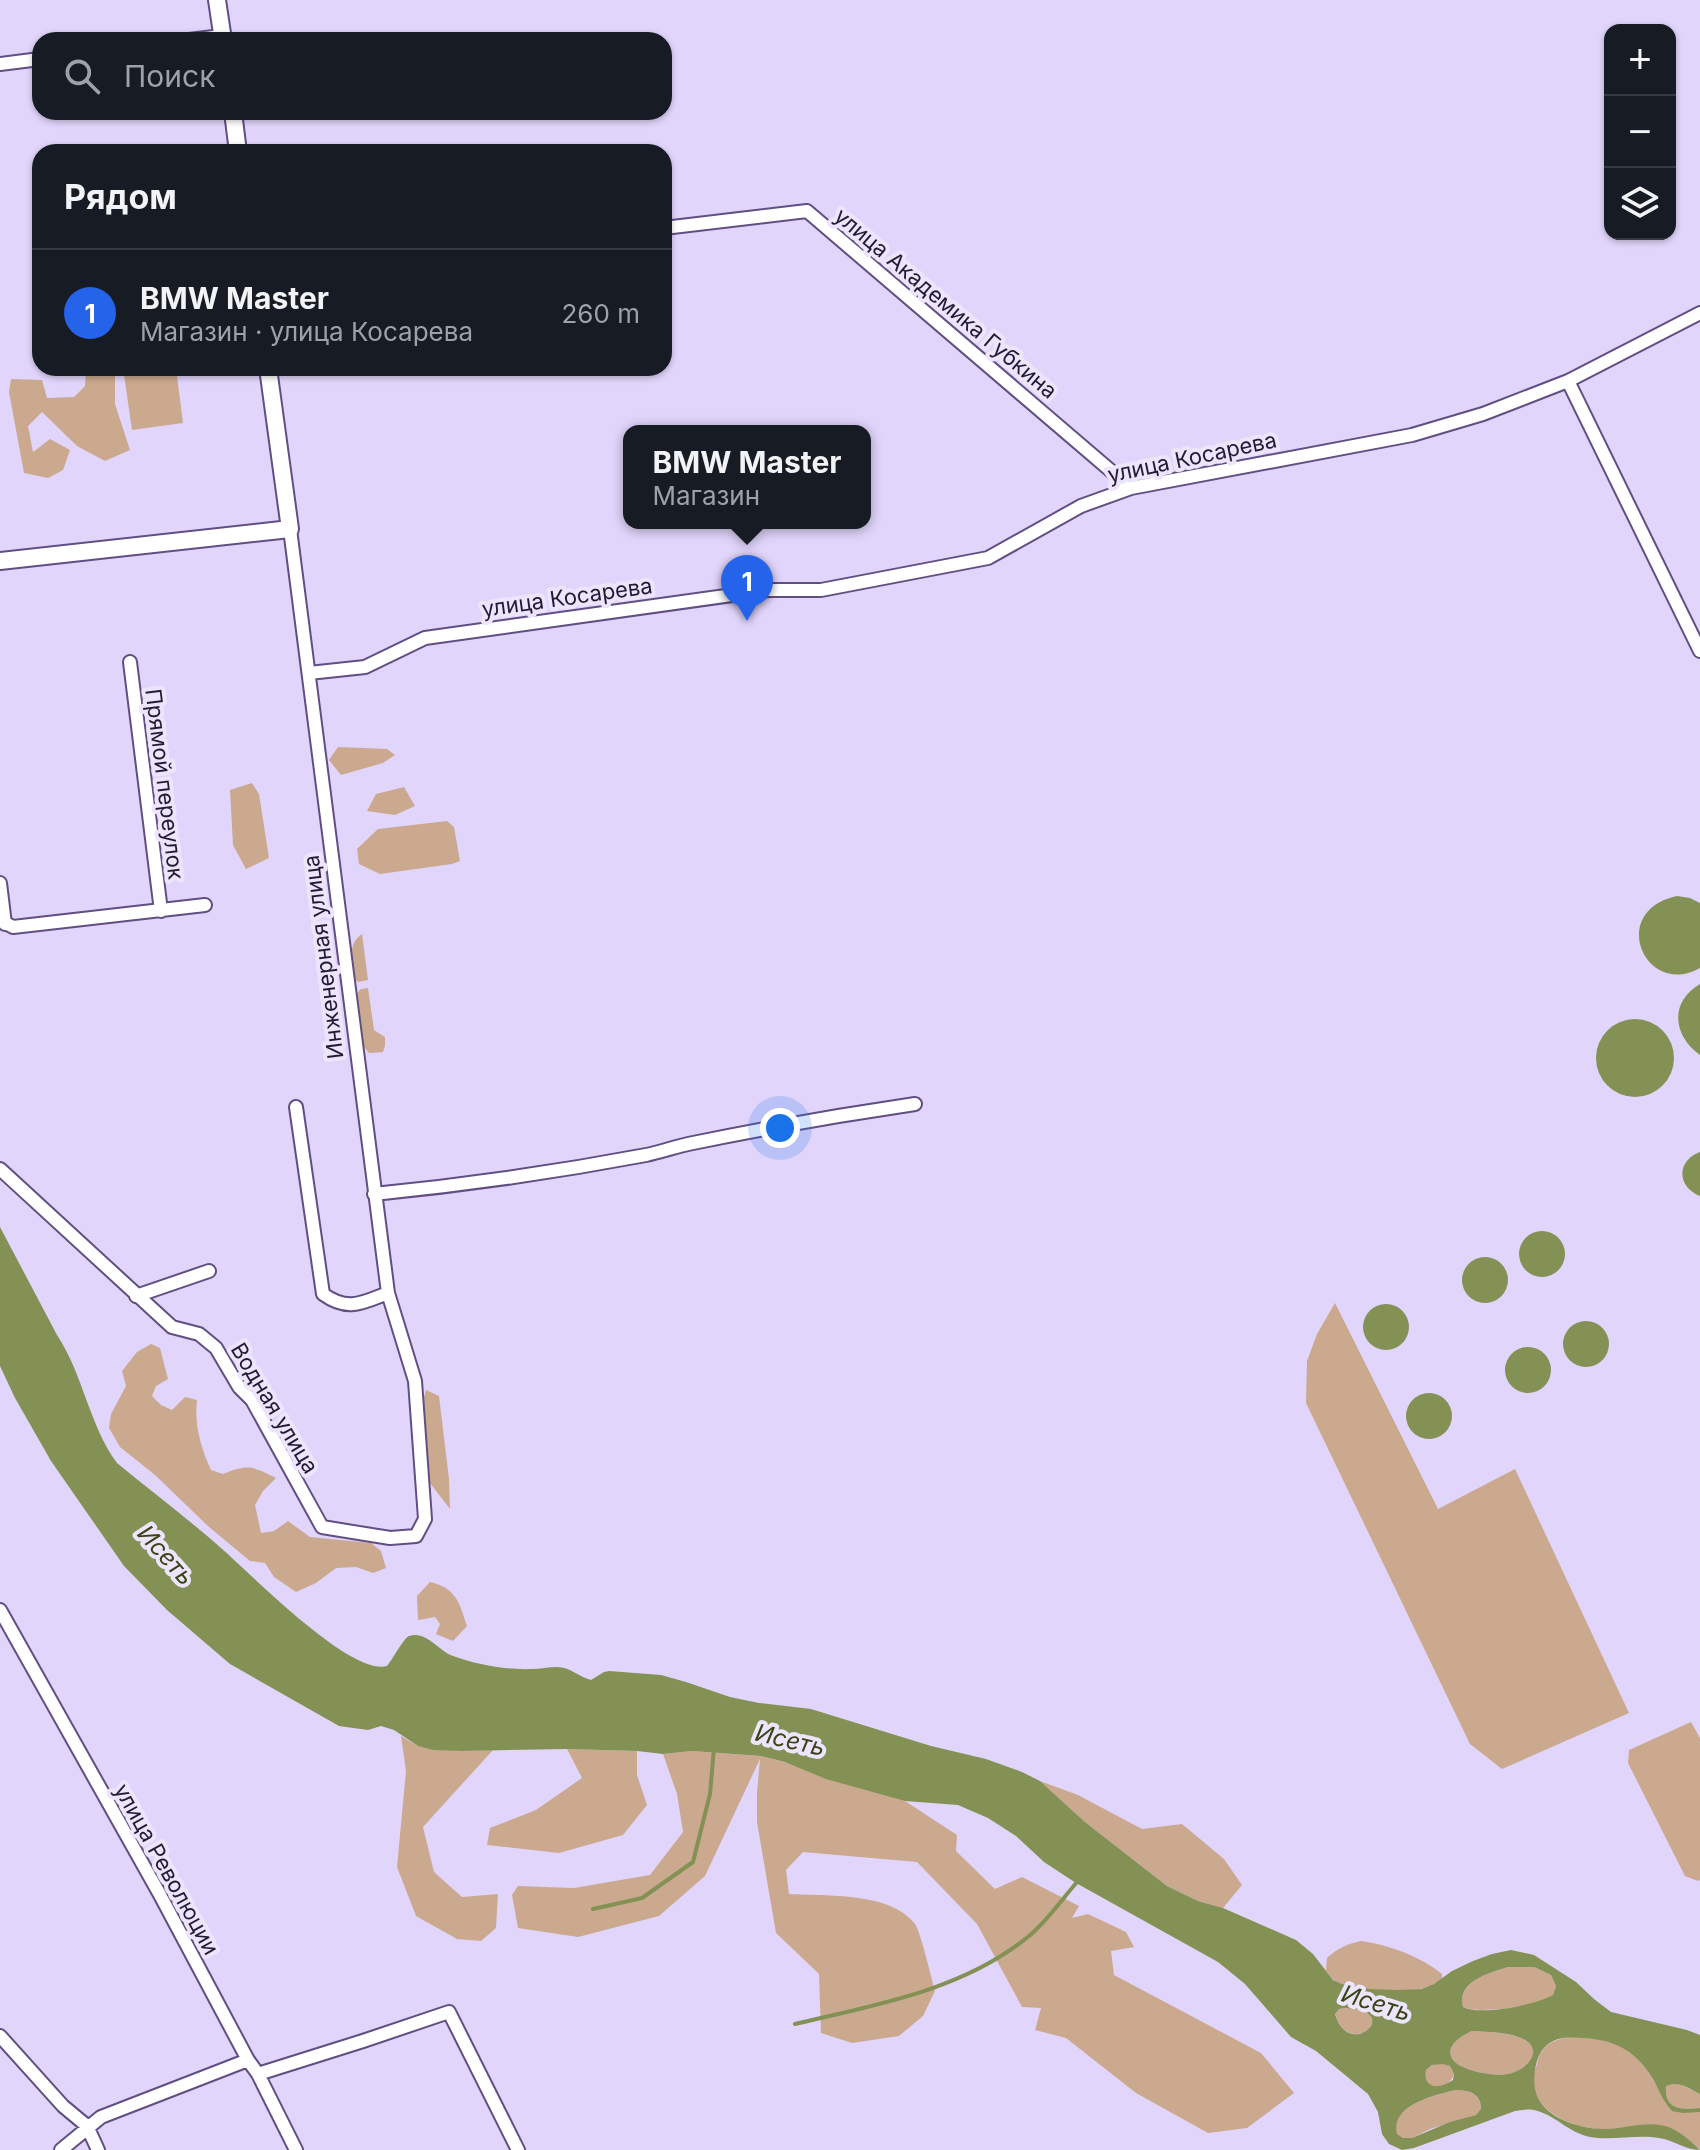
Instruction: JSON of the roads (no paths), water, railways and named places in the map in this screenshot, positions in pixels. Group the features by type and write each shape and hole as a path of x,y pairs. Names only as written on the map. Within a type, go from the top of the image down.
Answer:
{"street":[{"path":"217,0 221,32"},
{"path":"0,64 32,60"},
{"path":"234,120 237,144"},
{"name":"улица Академика Губкина","path":"672,227 807,211 1131,488"},
{"name":"улица Косарева","path":"309,673 365,667 425,638 768,590 821,590 988,558 1081,506 1131,488 1412,435 1483,414 1568,381 1700,313"},
{"name":"Инженерная улица","path":"269,376 388,1293 415,1381 425,1519 416,1536"},
{"path":"1568,381 1700,651"},
{"path":"0,561 290,529"},
{"name":"Прямой переулок","path":"130,662 161,911"},
{"path":"0,883 2,922 13,927 205,905"},
{"path":"374,1194 574,1167 822,1118 915,1104"},
{"path":"296,1107 323,1294 337,1303 361,1304 388,1293"},
{"name":"Водная улица","path":"0,1169 172,1327 199,1334 216,1348 239,1387 252,1400 322,1527 390,1538 416,1536"},
{"path":"136,1296 209,1271"},
{"name":"улица Революции","path":"0,1610 159,1893 296,2150"},
{"path":"258,2074 449,2012 518,2150"},
{"path":"0,2036 63,2106 87,2126 98,2150"},
{"path":"61,2150 101,2117 248,2060"}],"water":[{"path":"1677,896 1700,903 1700,968 1680,974 1663,972 1650,963 1642,949 1639,934 1643,918 1656,905"},
{"path":"1700,984 1700,1055 1684,1038 1678,1019 1683,1000"},
{"path":"1635,1019 1650,1022 1663,1030 1671,1043 1674,1058 1671,1073 1663,1086 1650,1094 1635,1097 1620,1094 1607,1086 1599,1073 1596,1058 1599,1043 1607,1030 1620,1022"},
{"path":"1700,1152 1700,1196 1687,1187 1682,1174 1687,1161"},
{"name":"Исеть","path":"0,1227 66,1350 99,1432 117,1463 208,1537 301,1620 350,1655 370,1665 387,1666 407,1638 415,1635 427,1638 453,1656 502,1668 562,1667 591,1680 609,1671 661,1675 730,1697 811,1709 931,1746 986,1759 1040,1781 1085,1822 1167,1886 1296,1940 1313,1954 1333,1980 1342,1984 1369,1989 1421,1989 1452,1971 1492,1954 1511,1950 1534,1955 1576,1982 1611,2012 1700,2035 1700,2094 1679,2084 1670,2084 1666,2086 1666,2094 1676,2107 1700,2108 1700,2112 1672,2111 1640,2061 1624,2049 1605,2041 1572,2037 1553,2041 1539,2057 1535,2089 1544,2107 1562,2120 1594,2128 1650,2124 1665,2126 1680,2133 1700,2150 1651,2137 1590,2137 1575,2132 1548,2115 1529,2110 1515,2111 1414,2148 1402,2150 1389,2144 1382,2134 1378,2112 1368,2094 1316,2051 1291,2037 1245,1984 1218,1962 1076,1883 1044,1862 1016,1836 988,1818 958,1805 905,1801 826,1779 761,1756 692,1751 663,1754 567,1749 433,1750 418,1746 394,1730 381,1726 368,1730 339,1726 230,1664 167,1610 124,1566 51,1461 0,1366","holes":["1508,1967 1534,1967 1551,1975 1556,1986 1553,1995 1508,2008 1482,2010 1463,2007 1462,1998 1469,1984","1339,2009 1363,2011 1371,2017 1372,2023 1364,2032 1348,2033 1335,2014","1472,2031 1503,2033 1529,2043 1533,2053 1527,2064 1515,2072 1496,2075 1473,2071 1459,2065 1451,2057 1451,2047","1432,2065 1450,2066 1453,2080 1434,2086 1427,2081 1426,2070","1455,2090 1469,2092 1479,2099 1481,2109 1476,2115 1412,2138 1397,2134 1397,2124 1406,2109"]},
{"path":"1542,1231 1558,1238 1565,1254 1558,1270 1542,1277 1526,1270 1519,1254 1526,1238"},
{"path":"1485,1257 1501,1264 1508,1280 1501,1296 1485,1303 1469,1296 1462,1280 1469,1264"},
{"path":"1386,1304 1402,1311 1409,1327 1402,1343 1386,1350 1370,1343 1363,1327 1370,1311"},
{"path":"1586,1321 1602,1328 1609,1344 1602,1360 1586,1367 1570,1360 1563,1344 1570,1328"},
{"path":"1528,1347 1544,1354 1551,1370 1544,1386 1528,1393 1512,1386 1505,1370 1512,1354"},
{"path":"1429,1393 1445,1400 1452,1416 1445,1432 1429,1439 1413,1432 1406,1416 1413,1400"}],"waterway":[{"path":"593,1909 642,1898 693,1862 710,1794 714,1748"},
{"path":"795,2024 918,1993 976,1970 1004,1955 1029,1936 1078,1881"}],"place":[{"name":"BMW Master","path":"747,621"}]}
